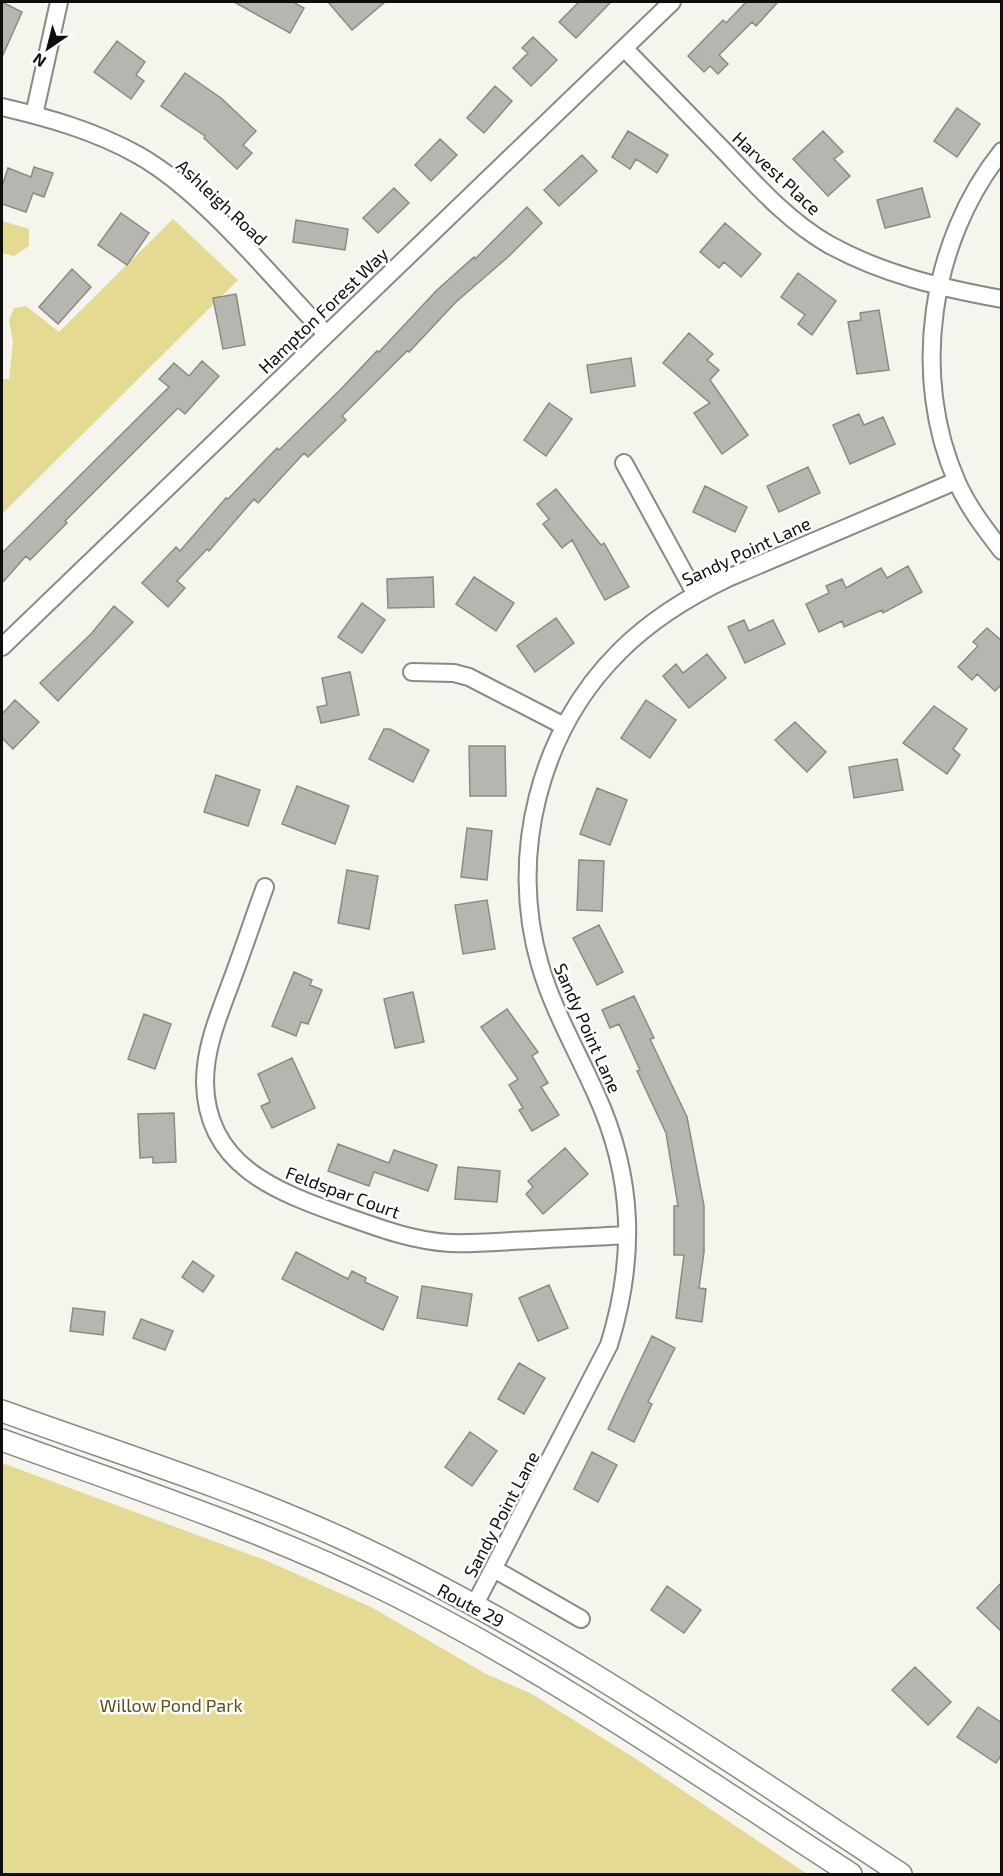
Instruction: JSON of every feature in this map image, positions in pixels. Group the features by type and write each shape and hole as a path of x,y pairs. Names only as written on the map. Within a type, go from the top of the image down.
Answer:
{"main road":[{"name":"Route 29","path":"2,1411 247,1500 342,1539 474,1606 559,1654 651,1711 902,1875"},
{"name":"Route 29","path":"2,1440 295,1550 387,1591 511,1657 851,1875"}],"street":[{"path":"34,115 59,2"},
{"name":"Hampton Forest Way","path":"2,647 672,2"},
{"name":"Harvest Place","path":"624,48 766,195 798,224 854,257 938,287 1002,299"},
{"name":"Ashleigh Road","path":"2,107 101,136 140,156 165,174 223,226 326,334"},
{"path":"1002,151 974,193 954,235 938,287 933,328 934,386 938,413 956,481 971,508 1002,551"},
{"path":"624,463 695,594"},
{"name":"Sandy Point Lane","path":"474,1606 609,1345 624,1285 627,1191 614,1137 552,1000 540,965 529,904 528,854 535,802 564,726 589,686 619,651 662,615 695,594 956,481"},
{"path":"412,672 454,673 469,677 564,726"},
{"name":"Feldspar Court","path":"265,887 212,1034 206,1069 207,1096 214,1123 227,1148 243,1167 262,1182 287,1195 388,1231 423,1240 471,1243 627,1236"},
{"path":"494,1569 581,1619"}],"green space":[{"path":"173,219 238,280 2,514 2,379 9,379 13,342 9,320 14,308 26,306 59,332"},
{"path":"2,221 29,229 29,246 14,256 2,253"},
{"name":"Willow Pond Park","path":"2,1463 265,1560 371,1607 486,1674 530,1693 630,1755 807,1874 2,1874"}],"building":[{"path":"2,2 22,12 2,57"},
{"path":"234,2 293,2 304,8 290,33"},
{"path":"328,2 385,2 352,30"},
{"path":"579,2 611,2 576,38 559,22"},
{"path":"746,2 778,2 756,26 752,22 719,55 728,64 718,74 710,66 704,72 688,56 723,20 726,23"},
{"path":"533,37 557,60 531,86 513,68 528,53 522,48"},
{"path":"117,41 145,62 136,75 144,81 131,99 94,72"},
{"path":"185,73 221,98 256,131 243,145 252,153 237,169 204,138 205,136 161,106"},
{"path":"495,86 512,101 484,133 467,118"},
{"path":"957,108 980,124 957,157 934,141"},
{"path":"628,131 668,155 657,173 636,159 630,169 612,157"},
{"path":"823,131 843,152 834,159 850,176 828,196 793,159"},
{"path":"440,139 457,155 431,181 415,165"},
{"path":"582,155 597,171 559,206 544,190"},
{"path":"34,167 53,173 44,197 33,193 26,212 2,204 2,186 8,168 31,177"},
{"path":"394,188 409,203 378,233 363,218"},
{"path":"922,188 930,217 885,228 877,200"},
{"path":"527,207 542,223 508,257 456,302 409,352 407,351 342,416 346,420 308,457 304,453 258,503 254,499 209,551 207,549 177,581 185,588 168,607 142,583 176,547 180,551 226,498 228,499 277,448 279,450 377,351 379,352 437,290 474,257 475,259"},
{"path":"121,213 149,233 127,265 98,245"},
{"path":"296,220 348,229 345,250 293,242"},
{"path":"725,223 761,254 741,277 724,262 719,268 700,252"},
{"path":"72,269 91,287 58,324 39,307"},
{"path":"798,273 836,301 812,335 798,324 805,315 781,297"},
{"path":"236,294 245,345 223,349 213,298"},
{"path":"879,310 889,370 857,374 848,322 861,320 860,313"},
{"path":"689,333 713,354 707,360 719,370 710,380 748,435 722,454 694,413 710,403 663,363"},
{"path":"631,358 635,386 591,393 587,365"},
{"path":"202,361 219,376 185,414 178,408 65,521 67,523 30,560 26,556 2,583 2,553 169,387 159,379 174,363 189,376"},
{"path":"549,403 572,419 546,456 524,440"},
{"path":"859,414 864,425 883,417 895,444 850,464 833,425"},
{"path":"808,467 820,493 779,512 767,486"},
{"path":"705,486 747,507 735,532 693,512"},
{"path":"556,489 601,545 604,543 629,587 605,600 572,540 562,548 543,524 549,519 537,504"},
{"path":"908,566 922,592 883,613 882,610 844,627 842,621 819,632 806,604 829,593 826,586 842,579 846,588 881,568 887,578"},
{"path":"433,577 434,607 388,608 387,579"},
{"path":"474,577 514,603 496,631 456,604"},
{"path":"362,603 385,620 362,653 338,637"},
{"path":"114,606 133,622 58,701 40,683 91,634"},
{"path":"556,618 574,643 535,672 517,646"},
{"path":"744,620 749,631 773,620 785,644 745,663 728,627"},
{"path":"987,628 1002,641 1002,684 995,691 977,674 972,680 958,667 978,646 973,642"},
{"path":"707,654 726,678 689,708 663,676 676,664 683,673"},
{"path":"350,672 359,715 321,723 317,707 327,705 322,678"},
{"path":"15,700 39,722 13,749 2,738 2,714"},
{"path":"646,700 676,720 650,758 621,738"},
{"path":"934,706 967,729 953,749 960,755 947,774 903,743"},
{"path":"795,722 826,752 807,772 775,740"},
{"path":"384,729 390,729 429,750 413,782 369,759"},
{"path":"469,746 505,746 506,796 470,796"},
{"path":"897,759 903,790 854,798 849,767"},
{"path":"216,775 260,790 248,826 204,812"},
{"path":"297,786 349,806 335,844 282,824"},
{"path":"597,788 627,800 610,845 580,834"},
{"path":"467,828 492,831 487,880 461,877"},
{"path":"579,860 604,861 602,911 577,910"},
{"path":"347,870 378,876 369,929 338,923"},
{"path":"487,900 495,949 463,954 455,905"},
{"path":"599,925 623,972 597,985 573,938"},
{"path":"294,972 312,980 310,985 322,990 308,1024 301,1022 296,1036 272,1026"},
{"path":"413,992 424,1042 395,1048 384,999"},
{"path":"634,996 654,1038 650,1039 687,1117 704,1206 704,1252 699,1288 706,1289 702,1322 676,1318 684,1255 674,1255 674,1206 678,1206 666,1133 637,1071 640,1070 619,1024 610,1028 602,1010"},
{"path":"507,1009 538,1052 532,1056 548,1083 541,1087 559,1115 532,1131 519,1110 523,1108 509,1085 518,1079 481,1027"},
{"path":"144,1014 171,1024 155,1069 128,1059"},
{"path":"292,1058 315,1108 272,1128 261,1106 270,1102 258,1074"},
{"path":"174,1113 176,1162 153,1163 153,1157 140,1158 138,1114"},
{"path":"338,1144 389,1163 394,1150 437,1165 428,1191 374,1172 369,1186 328,1171"},
{"path":"565,1148 588,1174 543,1214 526,1194 533,1187 528,1181"},
{"path":"458,1167 500,1171 497,1202 455,1199"},
{"path":"296,1252 348,1279 352,1271 366,1278 365,1282 398,1297 383,1330 282,1279"},
{"path":"193,1261 214,1276 203,1292 182,1277"},
{"path":"549,1285 568,1328 538,1341 519,1298"},
{"path":"422,1286 472,1294 467,1326 417,1318"},
{"path":"73,1308 105,1312 103,1335 70,1331"},
{"path":"141,1319 173,1331 165,1350 133,1338"},
{"path":"652,1336 675,1348 648,1402 652,1404 634,1442 608,1429"},
{"path":"519,1363 545,1378 524,1414 498,1399"},
{"path":"470,1432 497,1451 472,1486 445,1467"},
{"path":"592,1452 617,1465 598,1502 574,1489"},
{"path":"1002,1582 1002,1632 977,1608"},
{"path":"667,1586 701,1610 684,1633 651,1610"},
{"path":"915,1667 951,1702 928,1725 892,1690"},
{"path":"978,1707 1002,1723 1002,1754 996,1763 957,1737"}]}
